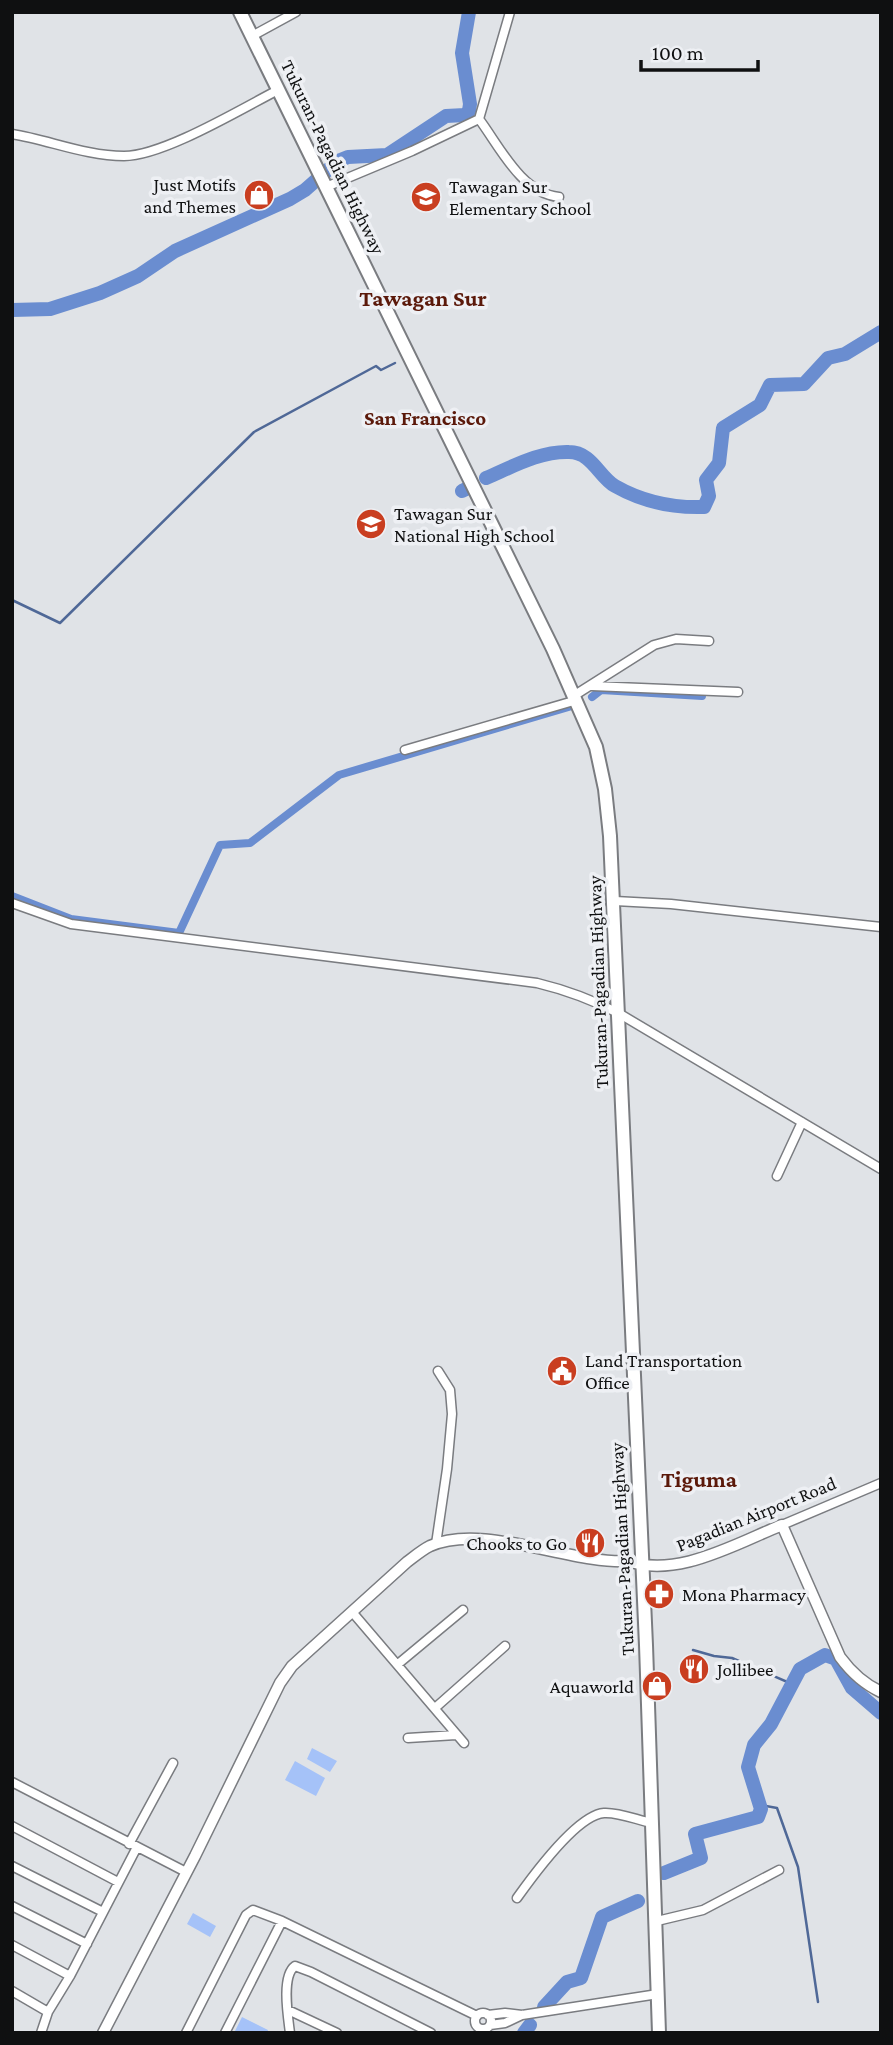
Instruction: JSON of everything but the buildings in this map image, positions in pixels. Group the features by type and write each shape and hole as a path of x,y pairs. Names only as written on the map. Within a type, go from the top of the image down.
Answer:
{"highway":[{"name":"Tukuran-Pagadian Highway","path":"240,12 394,321 576,698 596,747 605,789 615,901 620,1014 657,1920 659,2033"}],"street":[{"path":"252,36 296,12"},
{"path":"324,183 412,151 479,120 510,12"},
{"path":"12,134 89,151 138,155 177,141 278,90"},
{"path":"479,120 519,174 544,194 559,197"},
{"path":"405,750 576,698 663,641 709,641"},
{"path":"592,686 738,692"},
{"path":"615,901 671,904 881,927"},
{"path":"12,903 71,924 537,983 583,997 620,1014 881,1169"},
{"path":"777,1176 803,1122"},
{"path":"103,2033 280,1683 292,1666 408,1562 427,1547 436,1544 452,1414 450,1390 438,1371"},
{"name":"Pagadian Airport Road","path":"436,1544 492,1541 620,1558 642,1564 678,1565 881,1483"},
{"path":"782,1525 840,1657 867,1685 881,1692"},
{"path":"398,1664 463,1609"},
{"path":"352,1613 464,1742"},
{"path":"435,1708 505,1646"},
{"path":"408,1738 456,1735"},
{"path":"41,2033 48,2012 87,1944 173,1763"},
{"path":"12,1782 186,1872"},
{"path":"517,1898 566,1838 594,1815 615,1814 652,1823"},
{"path":"12,1826 118,1882"},
{"path":"12,1866 103,1912"},
{"path":"657,1920 703,1910 779,1870"},
{"path":"12,1906 87,1944"},
{"path":"186,2033 246,1915 257,1910 477,2016 484,2013 522,2015 658,1994"},
{"path":"225,2033 282,1921"},
{"path":"12,1945 70,1976"},
{"path":"290,2033 288,1975 290,1969 300,1967 431,2033"},
{"path":"12,1991 48,2012"},
{"path":"288,2010 337,2033"},
{"path":"484,2029 491,2020 488,2015"},
{"path":"477,2016 475,2024 484,2029 522,2015"}],"shaded area":[{"path":"312,1748 337,1761 330,1772 307,1759"},
{"path":"295,1761 325,1778 316,1796 285,1780"},
{"path":"193,1913 216,1926 210,1937 187,1924"},
{"path":"242,2017 268,2030 267,2033 234,2033"}],"waterway":[{"path":"12,310 50,309 100,293 138,276 175,251 290,199 305,190 338,161 348,157 387,155 446,116 465,115 470,104 462,53 469,12"},
{"path":"486,478 547,454 577,453 589,460 609,482 636,496 670,505 704,507 709,496 706,480 719,463 723,428 760,405 770,385 804,384 828,358 845,354 881,332"},
{"path":"12,600 60,623 254,432 376,366 381,370 395,363"},
{"path":"460,486 462,491"},
{"path":"462,491 466,489"},
{"path":"592,697 601,690 702,696"},
{"path":"12,896 71,919 179,933 220,845 250,843 339,775 572,706"},
{"path":"693,1650 732,1658 792,1684"},
{"path":"664,1873 701,1858 695,1834 758,1817 761,1809 748,1767 754,1745 771,1724 800,1669 825,1655 836,1659 852,1688 881,1713"},
{"path":"760,1805 777,1808 798,1867 818,2002"},
{"path":"544,2007 567,1982 581,1978 602,1917 638,1901"},
{"path":"524,2033 530,2025"}],"place":[{"name":"Just Motifs and Themes","path":"259,195"},
{"name":"Tawagan Sur Elementary School","path":"426,197"},
{"name":"Tawagan Sur National High School","path":"371,524"},
{"name":"Land Transportation Office","path":"562,1371"},
{"name":"Chooks to Go","path":"590,1543"},
{"name":"Mona Pharmacy","path":"659,1594"},
{"name":"Jollibee","path":"694,1669"},
{"name":"Aquaworld","path":"657,1686"}],"district":[{"name":"Tawagan Sur","path":"423,298"},
{"name":"San Francisco","path":"425,418"},
{"name":"Tiguma","path":"699,1479"}]}
